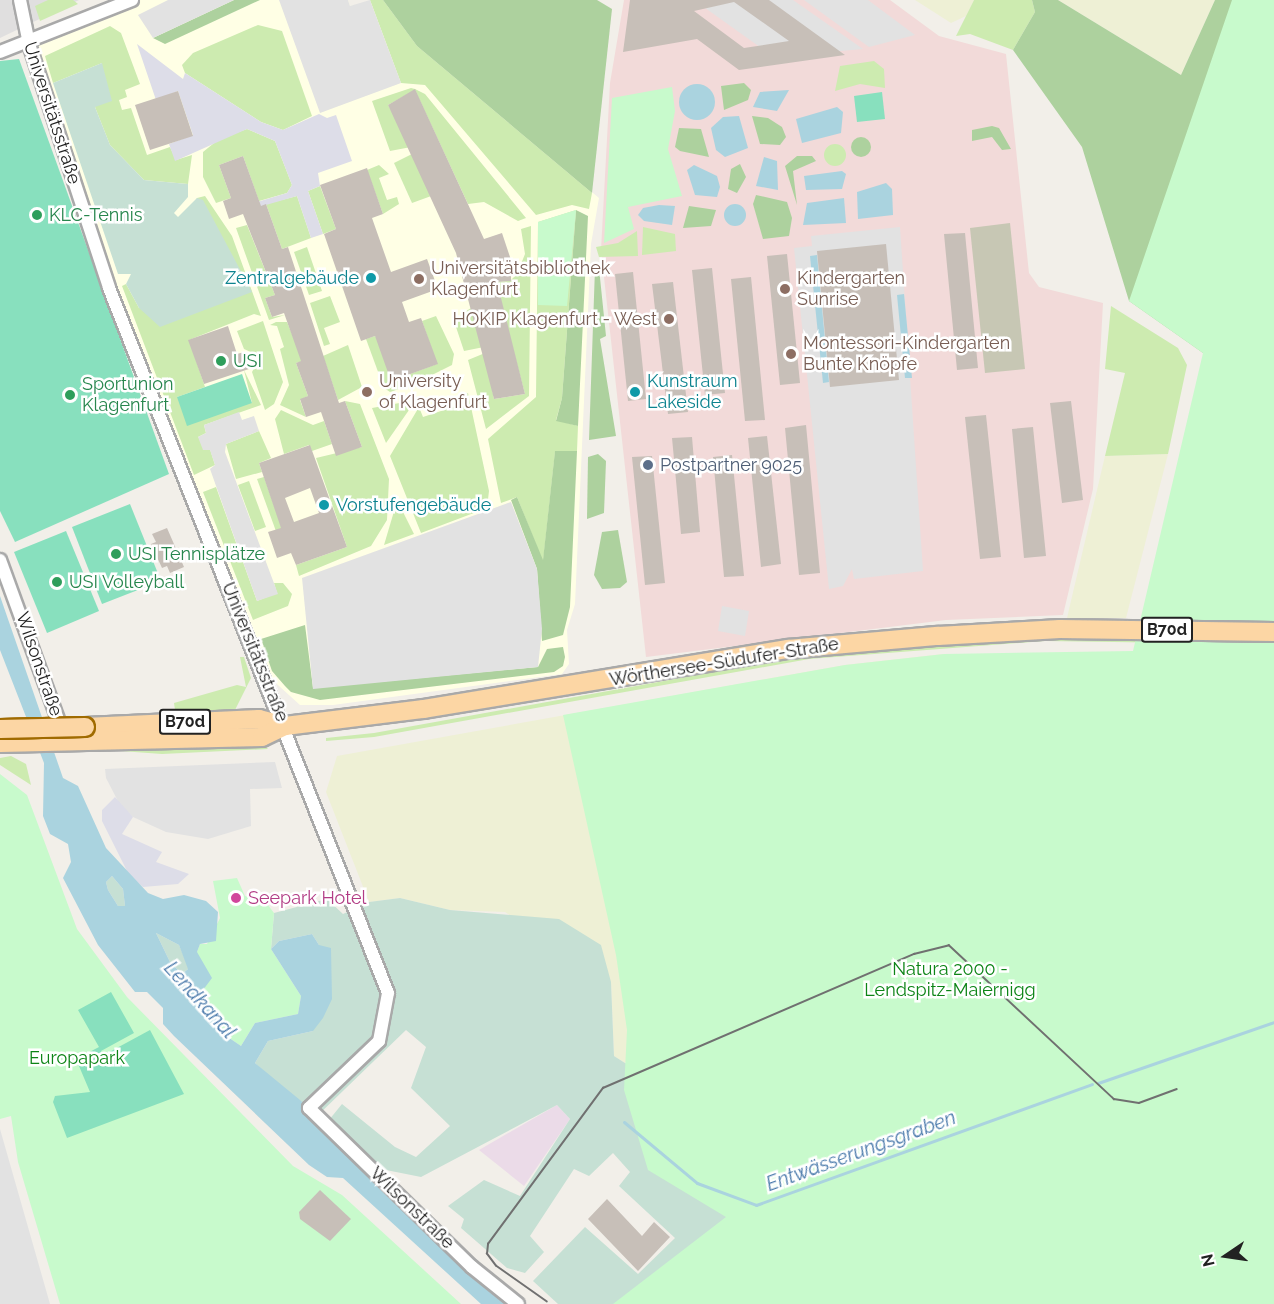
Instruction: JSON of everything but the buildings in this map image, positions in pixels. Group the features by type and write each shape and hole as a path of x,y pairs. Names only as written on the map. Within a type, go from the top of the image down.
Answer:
{"main road":[{"name":"Wörthersee-Südufer-Straße","path":"0,743 259,719 285,726 424,709 788,649 1060,629 1274,632"},
{"name":"Wörthersee-Südufer-Straße","path":"0,729 85,735"}],"street":[{"name":"Universitätsstraße","path":"20,0 29,44 109,288 285,726 388,993 379,1041 309,1108"},
{"path":"0,52 29,44 132,0"},
{"name":"Wilsonstraße","path":"0,560 63,734"},
{"name":"Wilsonstraße","path":"309,1108 472,1267 518,1304"}],"shaded area":[{"path":"0,0 79,0 0,38"},
{"name":"University of Klagenfurt","path":"132,0 348,0 350,6 383,0 417,46 599,198 591,244 575,604 567,630 569,664 562,674 333,705 300,705 268,676 109,288 29,44"},
{"path":"168,0 234,0 153,38 138,15"},
{"path":"279,0 348,0 350,6 370,0 401,83 320,113"},
{"path":"624,0 890,0 939,36 1006,54 1029,273 1039,287 1103,303 1093,489 1063,615 946,620 646,657 601,250 610,83"},
{"path":"694,0 793,0 863,49 774,57"},
{"path":"804,0 868,0 915,35 869,47"},
{"path":"915,0 974,0 966,16 951,23"},
{"path":"1058,0 1215,0 1181,75"},
{"path":"137,44 183,79 185,73 261,122 283,130 319,114 327,118 336,115 352,161 318,173 320,186 308,191 323,234 311,238 297,196 259,207 257,202 287,193 292,185 275,141 247,129 175,161 169,144 193,135 178,91 156,100"},
{"path":"102,63 112,101 95,107 110,145 144,180 188,184 188,197 174,213 178,217 197,198 203,200 252,292 160,327 139,308 126,284 131,274 118,274 53,83"},
{"path":"1010,223 1025,369 985,373 970,228"},
{"path":"900,227 923,571 854,579 852,569 843,586 829,589 794,248 812,246 811,236"},
{"path":"239,412 242,420 254,416 259,431 226,444 225,452 278,594 257,601 210,469 215,465 210,450 203,450 198,437 206,433 204,425"},
{"path":"1168,454 1126,618 1067,618 1105,456"},
{"path":"511,502 537,569 542,629 538,667 313,689 302,578"},
{"path":"722,606 749,611 745,636 718,631"},
{"path":"944,654 625,1063 614,1056 611,982 505,912 450,910 400,898 369,902 326,792 337,756 845,665"},
{"path":"275,762 282,788 250,789 251,826 208,839 166,832 133,817 120,805 106,778 105,769"},
{"path":"115,797 133,817 122,834 162,852 156,862 189,874 178,884 143,887 129,875 102,821 102,810"},
{"path":"112,876 123,889 125,906 118,906 108,890 106,882"},
{"path":"400,898 450,910 559,919 601,945 611,982 614,1056 625,1063 1274,1304 558,1304 533,1281 585,1227 638,1274 675,1238 619,1186 630,1172 613,1153 589,1176 574,1169 530,1236 544,1252 525,1273 507,1268 461,1228 464,1219 448,1206 484,1180 520,1196 570,1119 557,1105 421,1177 381,1169 329,1120 342,1104 395,1147 416,1157 450,1126 411,1088 426,1047 406,1030 315,1118 255,1063 268,1041 313,1031 319,945 312,934 279,941 271,949 274,913 327,899 343,914 369,902"},
{"path":"156,933 179,945 189,968 182,974 170,962"},
{"path":"168,966 185,985 183,994 162,976"},
{"path":"557,1105 570,1119 524,1186 479,1150"},
{"path":"0,1129 50,1304 0,1304"}],"green space":[{"path":"48,0 73,0 78,4 40,21 35,6"},
{"path":"234,0 260,0 165,44 153,38"},
{"path":"370,0 383,0 417,46 592,193 589,209 572,205 536,215 425,85 401,83"},
{"path":"383,0 597,0 612,9 592,193 417,46"},
{"path":"974,0 1032,0 1035,12 1013,50 970,34 956,36"},
{"path":"1032,0 1058,0 1181,75 1215,0 1274,0 1203,353 1129,301 1082,147 1013,50 1035,12"},
{"name":"Natura 2000 - Lendspitz-Maiernigg","path":"1232,0 1274,0 1274,1304 613,1304 726,1217 648,1170 624,1090 627,1030 616,955 563,715 845,665 944,654 1133,651 1203,353 1129,301"},
{"path":"258,25 282,31 312,116 283,130 261,122 185,73 182,65 193,53"},
{"path":"110,26 121,33 140,84 125,90 127,97 119,100 122,110 131,108 147,155 170,147 176,160 192,155 188,184 144,180 110,145 95,107 102,63 53,83 45,56"},
{"name":"Sportunion Klagenfurt","path":"19,59 169,474 15,542 0,511 0,61"},
{"path":"874,61 884,69 885,88 860,84 835,91 840,66"},
{"path":"744,83 751,90 748,100 724,110 721,86"},
{"path":"672,87 675,111 668,149 682,196 628,207 634,229 604,243 612,98"},
{"path":"411,88 425,94 526,218 518,221 484,202 468,204 415,90 388,105 411,147 390,151 372,101"},
{"path":"882,92 885,119 857,122 854,96"},
{"path":"752,116 768,118 782,127 786,137 780,145 760,144"},
{"path":"992,126 999,128 1011,149 1002,150 992,137 972,141 972,130"},
{"path":"679,128 701,129 709,157 680,151 675,147"},
{"path":"247,129 275,141 292,185 287,193 259,201 243,156 219,165 231,198 216,203 203,177 203,152 219,139"},
{"path":"861,137 868,140 871,147 868,154 861,157 854,154 851,147 854,140"},
{"path":"835,144 843,147 846,155 843,163 835,166 827,163 824,155 827,147"},
{"path":"414,153 434,195 412,203 394,163"},
{"path":"797,156 812,156 816,161 793,171 797,205 785,166"},
{"path":"740,164 746,177 737,193 728,189 731,169"},
{"path":"379,165 389,174 379,178 387,200 397,197 399,204 383,214 367,170"},
{"path":"320,186 336,229 323,234 308,191"},
{"path":"756,195 787,202 792,218 789,236 763,239 753,204"},
{"path":"205,196 232,236 261,316 254,314 189,340 205,387 177,397 252,403 244,370 261,405 204,425 206,433 198,437 210,449 215,465 194,475 122,286 126,284 139,308 197,198"},
{"path":"297,196 311,238 282,249 266,204"},
{"path":"689,206 716,210 711,226 683,228"},
{"path":"576,210 562,398 556,420 578,426 577,451 555,452 543,562 517,497 501,503 488,439 536,397 538,222"},
{"path":"576,210 588,216 578,426 556,421 562,398"},
{"path":"576,210 567,306 538,305 538,222"},
{"path":"247,225 275,295 265,298 272,317 285,315 269,320 236,228"},
{"path":"531,226 529,396 486,429 468,360 485,353 494,399 525,394 495,282 510,281 517,274 525,254 521,229"},
{"path":"643,227 675,234 676,251 642,255"},
{"path":"637,231 638,256 599,257 596,247 618,243"},
{"path":"307,247 322,291 309,295 294,252"},
{"path":"595,268 599,268 606,336 600,339 616,436 589,440"},
{"path":"330,296 340,322 324,328 330,344 324,346 310,303"},
{"path":"1111,306 1178,348 1187,365 1168,454 1105,456 1125,373 1105,369"},
{"path":"473,307 484,347 464,351 456,327 461,314"},
{"path":"436,316 454,354 452,365 414,384 410,374 437,364 422,321"},
{"path":"263,321 283,382 274,404 265,410 252,372 257,363 253,353 244,349 237,331"},
{"path":"276,322 287,322 303,361 296,363 308,396 300,400 306,417 280,405 289,385 280,349 284,347 277,326 270,325"},
{"path":"375,336 404,376 408,386 390,392 384,388 366,339"},
{"path":"348,345 362,387 338,400 323,356"},
{"path":"242,374 252,403 187,426 177,397"},
{"path":"468,393 489,491 487,508 421,533 390,456 419,407 423,417 465,403 462,394"},
{"path":"345,401 360,404 389,479 387,520 371,546 299,576 296,565 347,547 316,458 362,447"},
{"path":"405,402 409,410 386,443 372,408"},
{"path":"281,410 313,425 324,421 332,444 312,451 309,445 284,454 275,419"},
{"path":"259,431 271,458 259,463 262,472 236,479 226,444"},
{"path":"555,451 577,451 570,607 563,635 542,641 537,569 511,500 517,497 543,560"},
{"path":"598,454 606,461 604,513 587,519 588,457"},
{"path":"264,477 287,543 281,545 257,479"},
{"path":"249,481 266,527 255,531 238,485"},
{"path":"216,487 257,601 277,593 274,583 283,583 292,594 288,606 253,620 203,492"},
{"name":"USI Tennisplätze","path":"130,504 161,581 102,604 72,527"},
{"path":"400,506 414,534 384,545 395,508"},
{"path":"618,530 627,582 620,588 602,589 594,575 602,532"},
{"name":"USI Volleyball","path":"66,531 99,611 47,633 14,552"},
{"path":"305,625 313,688 538,667 547,649 563,647 565,657 563,666 554,672 320,700 291,692 285,686 272,671 261,639"},
{"path":"1118,636 1182,643 1045,641 809,659 374,737 326,741 326,738 374,733 809,655 948,641"},
{"path":"240,657 244,657 251,678 234,712 176,717 174,703 237,685 246,687"},
{"path":"265,746 268,749 162,754 93,749"},
{"path":"11,756 26,764 31,785 0,765 0,758"},
{"name":"Europapark","path":"0,774 27,795 77,929 127,997 293,1166 342,1195 461,1304 60,1304 18,1162 11,1116 0,1119"},
{"path":"237,878 245,896 265,901 274,913 271,949 301,996 298,1014 255,1023 241,1046 219,1031 217,1017 199,994 197,952 200,944 207,944 220,918 213,881"},
{"path":"111,992 134,1033 101,1051 102,1056 150,1030 184,1094 67,1138 53,1102 55,1096 90,1092 76,1059 99,1047 78,1010"}],"water":[{"path":"697,84 710,89 715,102 710,115 697,120 684,115 679,102 684,89"},
{"path":"789,90 777,111 753,107 760,92"},
{"path":"837,107 843,112 841,133 802,143 796,119"},
{"path":"739,116 748,148 725,157 716,150 711,128 723,117"},
{"path":"764,157 777,161 778,190 756,186"},
{"path":"694,165 717,176 720,187 717,197 695,195 687,170"},
{"path":"842,171 846,174 842,189 806,190 804,176"},
{"path":"886,183 892,189 893,215 858,219 857,192"},
{"path":"844,198 846,223 803,225 807,203"},
{"path":"735,204 743,207 746,215 743,223 735,226 727,223 724,215 727,207"},
{"path":"659,205 675,206 672,225 644,221 638,215 643,208"},
{"path":"817,255 829,382 823,383 810,256"},
{"path":"904,294 912,378 905,378 897,295"},
{"name":"Lendkanal","path":"0,596 63,778 78,786 106,848 148,893 163,899 184,895 206,901 218,912 216,941 200,944 197,952 212,978 200,994 217,1017 219,1031 241,1046 255,1023 298,1014 301,996 271,949 279,941 312,934 319,945 331,948 332,999 323,1018 313,1031 268,1041 255,1063 300,1100 505,1304 481,1304 343,1178 327,1177 309,1165 174,1036 163,1024 163,1008 147,992 135,992 98,945 63,878 71,862 68,844 50,834 43,816 44,763 0,650","holes":["112,876 123,889 125,906 118,906 108,890 106,882","156,933 179,945 188,969 182,974 170,962"]}],"waterway":[{"name":"Entwässerungsgraben","path":"1098,1083 1274,1022"},
{"name":"Entwässerungsgraben","path":"624,1122 697,1183 756,1205 1092,1084"}],"tram line":[{"path":"547,1302 496,1266 487,1254 488,1244 603,1088 914,954 949,945 1114,1099 1139,1103 1177,1089"}],"place":[{"name":"KLC-Tennis","path":"37,215"},
{"name":"Zentralgebäude","path":"371,278"},
{"name":"Universitätsbibliothek Klagenfurt","path":"419,279"},
{"name":"Kindergarten Sunrise","path":"785,289"},
{"name":"HOKIP Klagenfurt - West","path":"669,319"},
{"name":"Montessori-Kindergarten Bunte Knöpfe","path":"791,354"},
{"name":"USI","path":"221,361"},
{"name":"University of Klagenfurt","path":"367,392"},
{"name":"Kunstraum Lakeside","path":"635,392"},
{"name":"Sportunion Klagenfurt","path":"70,395"},
{"name":"Postpartner 9025","path":"648,465"},
{"name":"Vorstufengebäude","path":"324,505"},
{"name":"USI Tennisplätze","path":"116,554"},
{"name":"USI Volleyball","path":"57,582"},
{"name":"Seepark Hotel","path":"236,898"}]}
